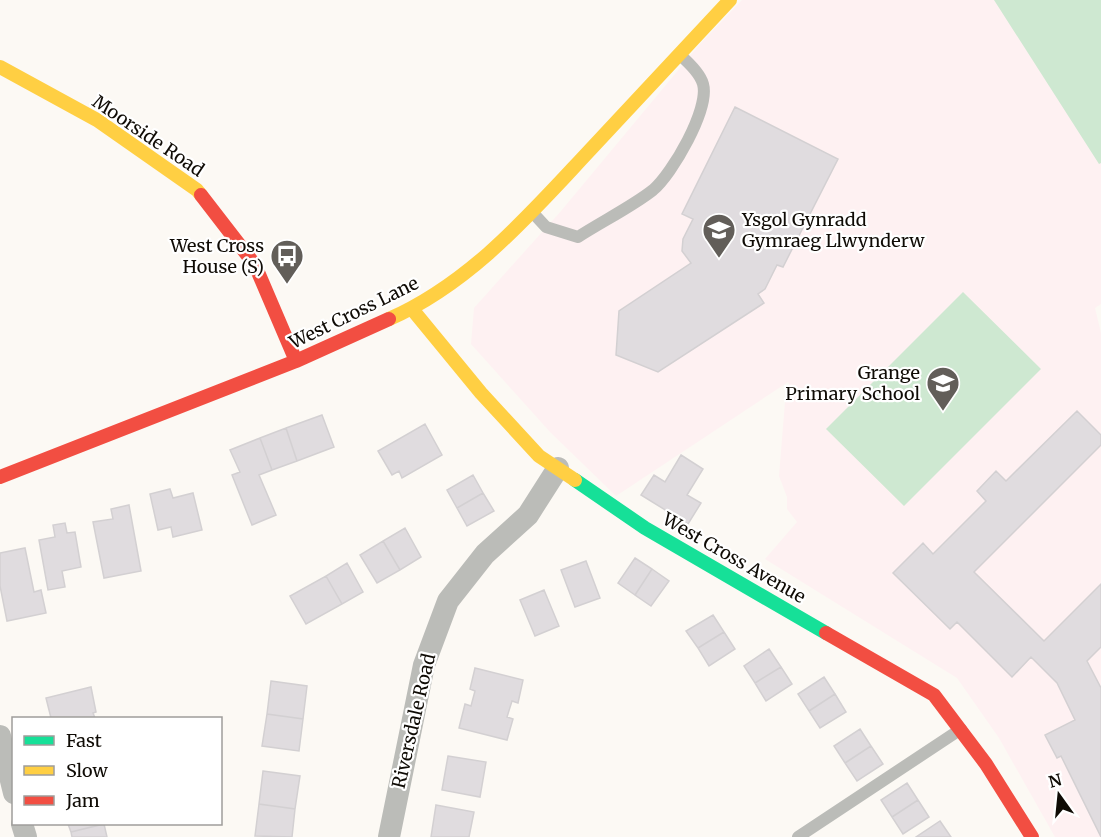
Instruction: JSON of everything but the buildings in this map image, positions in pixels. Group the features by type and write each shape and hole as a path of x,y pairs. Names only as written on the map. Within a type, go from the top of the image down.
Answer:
{"street":[{"name":"West Cross Lane","path":"0,477 296,362 412,309 474,267 532,212 730,0"},
{"name":"Moorside Road","path":"0,67 97,120 197,190 255,265 296,362"},
{"name":"West Cross Avenue","path":"412,309 480,393 539,456 645,528 934,695 962,728 1011,799 1032,837"},
{"name":"Riversdale Road","path":"389,837 424,665 448,601 485,554 528,515 558,468"},
{"path":"0,736 12,785"}],"lane":[{"path":"532,212 546,227 578,237 654,189 681,154 704,104 703,84 692,66 679,54"},
{"path":"798,837 962,728"}],"shaded area":[{"path":"742,0 1101,0 1101,304 1095,308 1101,333 1101,837 1055,837 999,738 957,678 765,559 797,522 787,509 787,497 779,476 785,402 793,393 788,382 616,496 550,432 471,344 474,308 561,211 700,44"}],"green space":[{"path":"994,0 1101,0 1101,163 1099,164"},
{"path":"963,292 1041,369 904,506 826,429"}],"traffic: fast":[{"path":"575,480 645,528 826,633"}],"traffic: slow":[{"path":"389,319 447,286 498,245 545,198 730,0"},
{"path":"0,67 97,120 201,195"},
{"path":"412,309 481,393 539,456 575,480"}],"traffic: jam":[{"path":"201,195 255,265 296,361"},
{"path":"0,477 296,361 389,319"},
{"path":"826,633 934,695 986,764 1032,837"}],"place":[{"name":"Ysgol Gynradd Gymraeg Llwynderw","path":"719,259"},
{"name":"West Cross House (S)","path":"287,285"},
{"name":"Grange Primary School","path":"943,412"}]}
